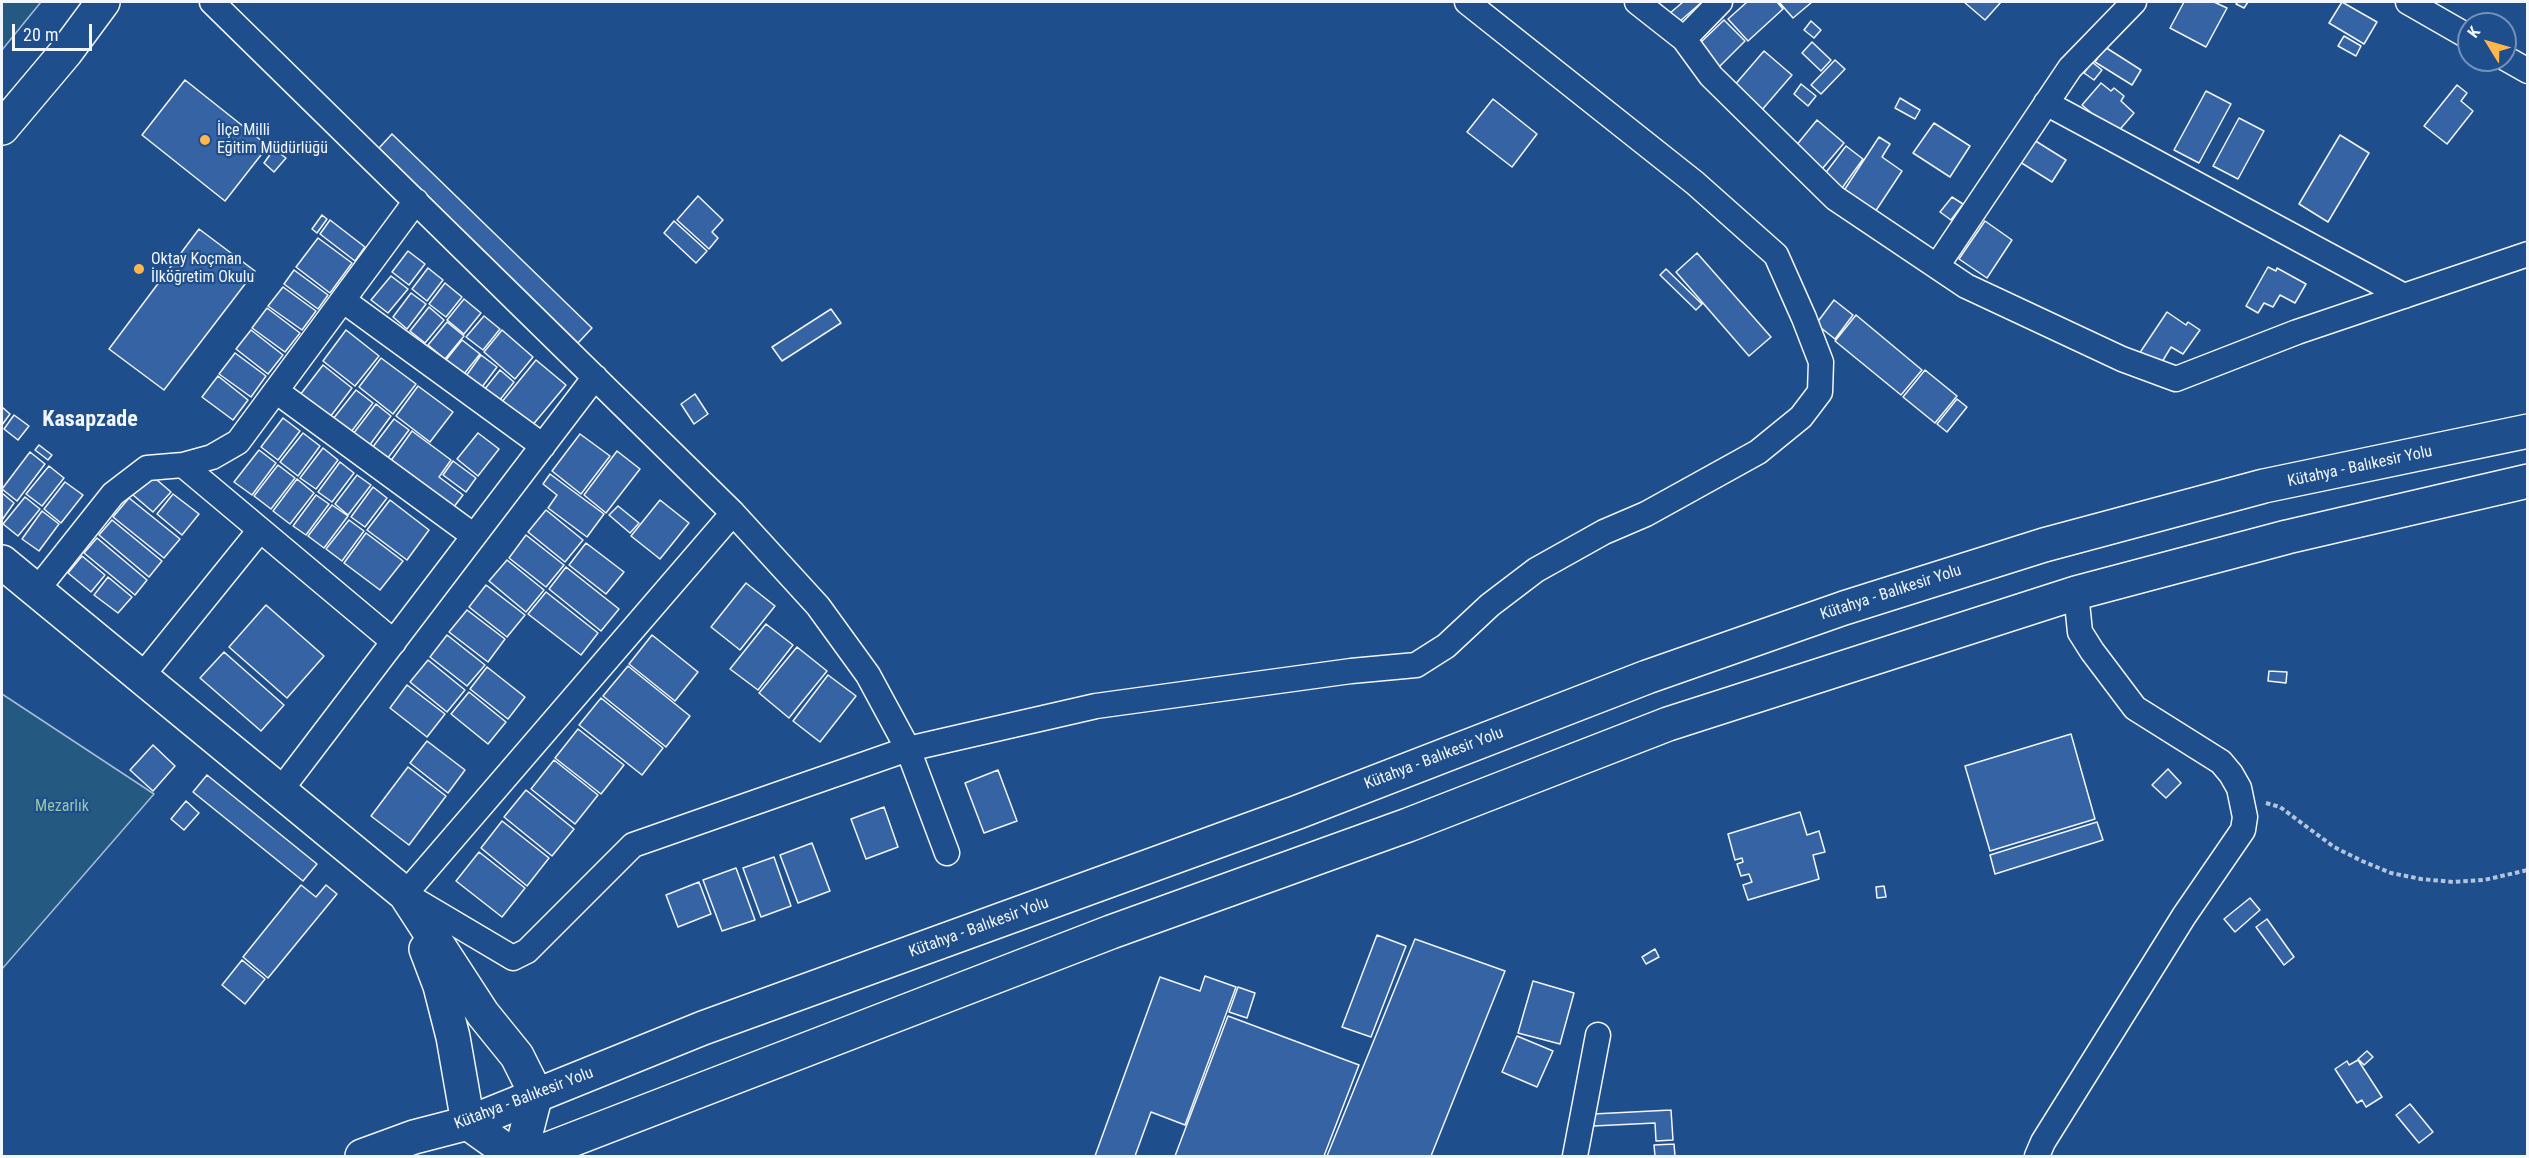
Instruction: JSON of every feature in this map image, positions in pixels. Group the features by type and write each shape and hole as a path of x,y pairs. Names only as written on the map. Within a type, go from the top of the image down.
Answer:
{"main road":[{"path":"2,128 66,52 103,2"},
{"name":"Kütahya - Balıkesir Yolu","path":"362,1156 414,1137 468,1123 703,1028 1298,812 1647,676 1844,608 2044,545 2264,486 2528,431"},
{"path":"530,1156 1100,936 1408,825 1668,724 2076,593 2287,537 2528,481"},
{"path":"2,562 405,894 483,1014 518,1056 536,1094 520,1156"},
{"path":"405,894 440,986 453,1037 468,1123 514,1156"}],"street":[{"path":"212,2 733,513 818,606 868,675 908,749 947,853"},
{"path":"733,513 405,894 513,958 527,951 633,845 908,749 1096,706 1351,671 1416,665 1446,646 1490,605 1536,570 1758,452 1801,417 1820,392 1821,363 1776,255 1695,183 1467,2"},
{"path":"1637,2 1684,39 1711,76 1835,198 1966,286 2122,359 2176,379 2297,332 2528,254"},
{"path":"1684,39 1720,2"},
{"path":"1937,266 2070,68 2134,2"},
{"path":"2408,2 2457,30"},
{"path":"2046,103 2404,296"},
{"path":"36,591 113,494 147,468 183,465 212,458 238,442 416,201"},
{"path":"344,301 543,446"},
{"path":"280,791 595,377"},
{"path":"276,391 474,536"},
{"path":"183,465 394,642"},
{"path":"142,676 260,530"},
{"path":"2037,1156 2043,1142 2184,916 2243,830 2244,803 2235,781 2221,762 2135,708 2080,632 2076,593"},
{"path":"1575,1156 1598,1035"}],"path":[{"path":"2244,803 2274,804 2334,847 2391,873 2453,882 2484,880 2528,870"}],"green space":[{"path":"2,2 41,2 2,50"},
{"name":"Mezarlık","path":"2,694 154,794 2,969"}],"building":[{"path":"1683,2 1702,2 1679,22 1670,13"},
{"path":"1747,2 1777,2 1783,9 1748,41 1728,19"},
{"path":"1779,2 1812,2 1793,18"},
{"path":"1964,2 2001,2 1985,20"},
{"path":"2184,2 2214,2 2227,8 2206,47 2170,28"},
{"path":"2248,2 2244,8 2236,4"},
{"path":"2342,2 2377,22 2364,44 2329,23"},
{"path":"1724,20 1745,41 1717,69 1696,47"},
{"path":"1811,21 1821,30 1814,38 1804,30"},
{"path":"2344,36 2361,46 2356,56 2338,46"},
{"path":"1812,42 1831,60 1821,71 1802,53"},
{"path":"2105,47 2141,70 2132,85 2095,62"},
{"path":"1764,51 1792,75 1761,111 1733,87"},
{"path":"1835,60 1845,69 1821,94 1811,85"},
{"path":"2092,62 2102,70 2094,80 2084,73"},
{"name":"İlçe Milli Eğitim Müdürlüğü","path":"185,80 268,146 225,201 142,135"},
{"path":"2101,83 2111,91 2114,88 2124,96 2121,101 2134,113 2116,134 2082,105"},
{"path":"1801,84 1816,96 1808,106 1794,94"},
{"path":"2457,85 2467,93 2461,101 2473,111 2447,144 2424,126"},
{"path":"2206,91 2231,104 2199,163 2174,150"},
{"path":"1900,98 1920,110 1915,119 1895,108"},
{"path":"1493,99 1537,134 1512,167 1467,132"},
{"path":"2239,118 2264,131 2238,179 2213,166"},
{"path":"1817,120 1844,143 1822,169 1795,147"},
{"path":"1934,123 1970,146 1950,177 1913,153"},
{"path":"392,134 592,328 578,343 379,148"},
{"path":"2340,135 2369,153 2328,222 2299,204"},
{"path":"1879,137 1890,144 1882,157 1902,171 1875,212 1843,192"},
{"path":"2034,140 2066,160 2052,182 2020,162"},
{"path":"1846,146 1863,159 1842,188 1824,175"},
{"path":"274,149 286,158 274,172 264,163"},
{"path":"698,196 723,220 712,232 718,238 709,249 677,220"},
{"path":"1952,197 1963,204 1951,220 1940,212"},
{"path":"322,215 327,219 317,233 312,229"},
{"path":"330,220 365,247 355,261 320,234"},
{"path":"674,221 707,251 696,263 664,233"},
{"path":"1985,221 2012,240 1987,278 1959,259"},
{"path":"199,229 255,271 164,390 109,349"},
{"path":"318,238 352,263 330,293 296,267"},
{"path":"408,251 425,264 409,285 392,272"},
{"path":"1697,253 1771,337 1749,356 1676,272"},
{"path":"2268,267 2276,271 2277,268 2306,284 2295,303 2280,295 2273,307 2264,303 2258,313 2246,306"},
{"path":"428,268 443,280 427,301 412,289"},
{"path":"1666,269 1702,304 1696,310 1660,275"},
{"path":"294,270 328,295 318,309 284,284"},
{"path":"391,276 408,289 388,313 371,300"},
{"path":"445,283 462,297 446,317 429,304"},
{"path":"283,287 316,311 302,330 268,306"},
{"path":"411,293 426,304 407,329 393,317"},
{"path":"464,299 481,313 464,334 447,320"},
{"path":"1834,300 1853,315 1835,339 1816,324"},
{"path":"429,307 444,320 425,343 410,331"},
{"path":"267,308 300,333 285,352 252,328"},
{"path":"831,309 841,323 782,361 772,347"},
{"path":"2167,312 2186,325 2188,322 2200,330 2183,354 2171,347 2159,367 2139,354"},
{"path":"1856,315 1922,370 1901,395 1835,341"},
{"path":"484,316 500,329 483,350 466,337"},
{"path":"447,322 464,336 445,359 428,345"},
{"path":"251,330 283,355 268,374 236,349"},
{"path":"346,330 379,356 355,386 323,361"},
{"path":"502,330 533,357 515,379 484,352"},
{"path":"462,340 480,354 464,374 446,360"},
{"path":"235,353 266,376 251,397 219,374"},
{"path":"481,355 497,367 482,387 466,376"},
{"path":"381,358 416,384 393,414 359,387"},
{"path":"536,360 566,385 531,427 501,403"},
{"path":"323,365 352,388 330,417 300,395"},
{"path":"500,370 514,382 499,401 484,390"},
{"path":"1925,370 1957,396 1935,423 1903,397"},
{"path":"218,376 248,400 233,420 202,397"},
{"path":"418,386 453,412 430,442 396,416"},
{"path":"356,390 373,403 351,432 333,419"},
{"path":"695,394 708,414 694,424 681,404"},
{"path":"1957,399 1967,407 1947,432 1937,424"},
{"path":"376,404 391,416 369,446 353,434"},
{"path":"2,407 10,414 2,425"},
{"path":"14,415 29,426 18,440 4,429"},
{"path":"283,418 300,431 278,460 261,447"},
{"path":"394,419 409,430 387,459 372,448"},
{"path":"412,431 451,460 439,477 463,495 453,508 390,462"},
{"path":"303,433 320,446 298,476 280,462"},
{"path":"478,433 499,449 478,476 457,459"},
{"path":"580,434 610,456 581,494 552,471"},
{"path":"39,445 52,455 48,460 35,450"},
{"path":"323,448 338,460 316,489 300,478"},
{"path":"259,450 276,463 252,495 234,482"},
{"path":"617,451 640,469 606,513 584,495"},
{"path":"30,452 45,464 17,501 2,489"},
{"path":"453,461 476,478 466,492 443,475"},
{"path":"340,462 354,473 332,502 318,492"},
{"path":"278,465 295,478 271,509 254,496"},
{"path":"49,466 64,478 42,506 26,494"},
{"path":"150,474 171,492 153,512 133,495"},
{"path":"550,474 604,514 587,537 548,508 557,495 543,484"},
{"path":"357,475 371,485 348,515 335,504"},
{"path":"297,479 314,493 290,524 273,511"},
{"path":"65,482 83,495 61,523 44,509"},
{"path":"373,487 387,498 365,527 351,517"},
{"path":"2,493 14,503 2,520"},
{"path":"173,494 199,514 182,535 157,514"},
{"path":"316,495 329,504 306,535 293,526"},
{"path":"25,497 40,509 18,536 3,524"},
{"path":"129,498 180,539 164,558 113,517"},
{"path":"390,500 429,530 407,560 367,530"},
{"path":"660,500 689,523 660,559 631,536"},
{"path":"332,505 348,516 324,548 308,536"},
{"path":"618,506 639,523 630,533 609,515"},
{"path":"546,510 583,540 565,562 528,532"},
{"path":"42,511 59,524 39,551 22,539"},
{"path":"112,520 162,561 149,577 99,535"},
{"path":"349,520 364,531 342,561 326,549"},
{"path":"366,533 403,561 380,590 344,563"},
{"path":"526,535 564,565 546,587 509,558"},
{"path":"97,538 147,580 135,595 84,553"},
{"path":"586,543 624,572 606,594 569,565"},
{"path":"82,556 105,575 91,592 68,573"},
{"path":"507,560 544,590 526,612 489,581"},
{"path":"566,567 619,609 601,631 549,589"},
{"path":"108,577 132,597 118,613 94,595"},
{"path":"746,583 775,606 740,650 711,627"},
{"path":"486,585 525,615 507,637 469,607"},
{"path":"546,592 598,633 581,655 528,614"},
{"path":"266,605 324,656 287,698 229,647"},
{"path":"467,610 505,639 488,662 449,632"},
{"path":"766,624 793,645 758,690 730,669"},
{"path":"447,635 485,665 467,686 430,657"},
{"path":"652,635 698,672 675,701 629,664"},
{"path":"797,647 827,671 789,718 759,693"},
{"path":"224,652 284,705 261,731 200,678"},
{"path":"428,660 465,690 447,712 410,682"},
{"path":"628,666 690,716 666,747 603,696"},
{"path":"487,667 525,697 508,719 470,689"},
{"path":"2269,671 2287,672 2286,683 2268,681"},
{"path":"828,675 856,696 820,742 793,721"},
{"path":"407,685 445,714 427,737 390,708"},
{"path":"469,692 506,722 488,744 451,714"},
{"path":"601,698 663,748 642,775 579,725"},
{"path":"578,729 624,765 601,794 555,758"},
{"path":"2071,734 2095,819 1990,851 1965,766"},
{"path":"427,741 465,770 448,793 410,763"},
{"path":"153,745 175,766 153,791 130,770"},
{"path":"554,760 598,795 575,824 531,789"},
{"path":"408,767 446,796 409,845 371,816"},
{"path":"2168,769 2181,783 2166,798 2152,785"},
{"path":"998,770 1017,821 984,833 965,783"},
{"path":"207,775 317,864 303,881 193,792"},
{"path":"526,790 574,829 552,856 504,817"},
{"path":"186,801 199,813 184,830 171,819"},
{"path":"884,807 898,847 866,859 851,819"},
{"path":"1800,812 1807,835 1819,831 1825,852 1813,855 1819,879 1748,900 1743,885 1752,882 1749,874 1741,876 1737,864 1743,862 1742,858 1735,860 1728,834"},
{"path":"502,821 549,858 527,886 481,848"},
{"path":"2097,822 2103,840 1995,874 1990,855"},
{"path":"812,843 830,891 798,903 780,855"},
{"path":"479,852 525,888 502,917 456,881"},
{"path":"774,857 791,906 761,917 743,868"},
{"path":"736,868 755,920 722,931 703,880"},
{"path":"699,882 711,914 678,927 666,895"},
{"path":"301,885 316,897 326,885 337,894 268,978 243,957"},
{"path":"1884,886 1886,897 1877,898 1876,887"},
{"path":"2250,898 2260,910 2235,932 2224,919"},
{"path":"2267,919 2294,957 2284,965 2256,927"},
{"path":"1377,935 1406,946 1371,1037 1342,1027"},
{"path":"1415,939 1505,971 1431,1156 1327,1156"},
{"path":"1655,949 1659,957 1646,964 1642,957"},
{"path":"242,960 265,979 245,1004 222,985"},
{"path":"1205,976 1236,987 1185,1125 1151,1112 1135,1156 1095,1156 1160,977 1200,991"},
{"path":"1533,981 1574,993 1560,1044 1518,1033"},
{"path":"1238,987 1255,993 1247,1018 1229,1012"},
{"path":"1228,1016 1359,1065 1324,1156 1175,1156"},
{"path":"1517,1036 1553,1051 1537,1087 1502,1072"},
{"path":"2367,1051 2373,1057 2364,1065 2358,1059"},
{"path":"2358,1060 2382,1097 2366,1107 2362,1100 2357,1103 2335,1069 2347,1061 2349,1065"},
{"path":"2410,1104 2433,1132 2419,1143 2396,1115"},
{"path":"1671,1110 1673,1140 1656,1141 1655,1123 1593,1126 1593,1114"},
{"path":"1674,1144 1675,1156 1655,1156 1654,1145"}],"place":[{"name":"İlçe Milli Eğitim Müdürlüğü","path":"205,140"},
{"name":"Oktay Koçman İlköğretim Okulu","path":"139,269"}],"district":[{"name":"Kasapzade","path":"90,420"}]}
